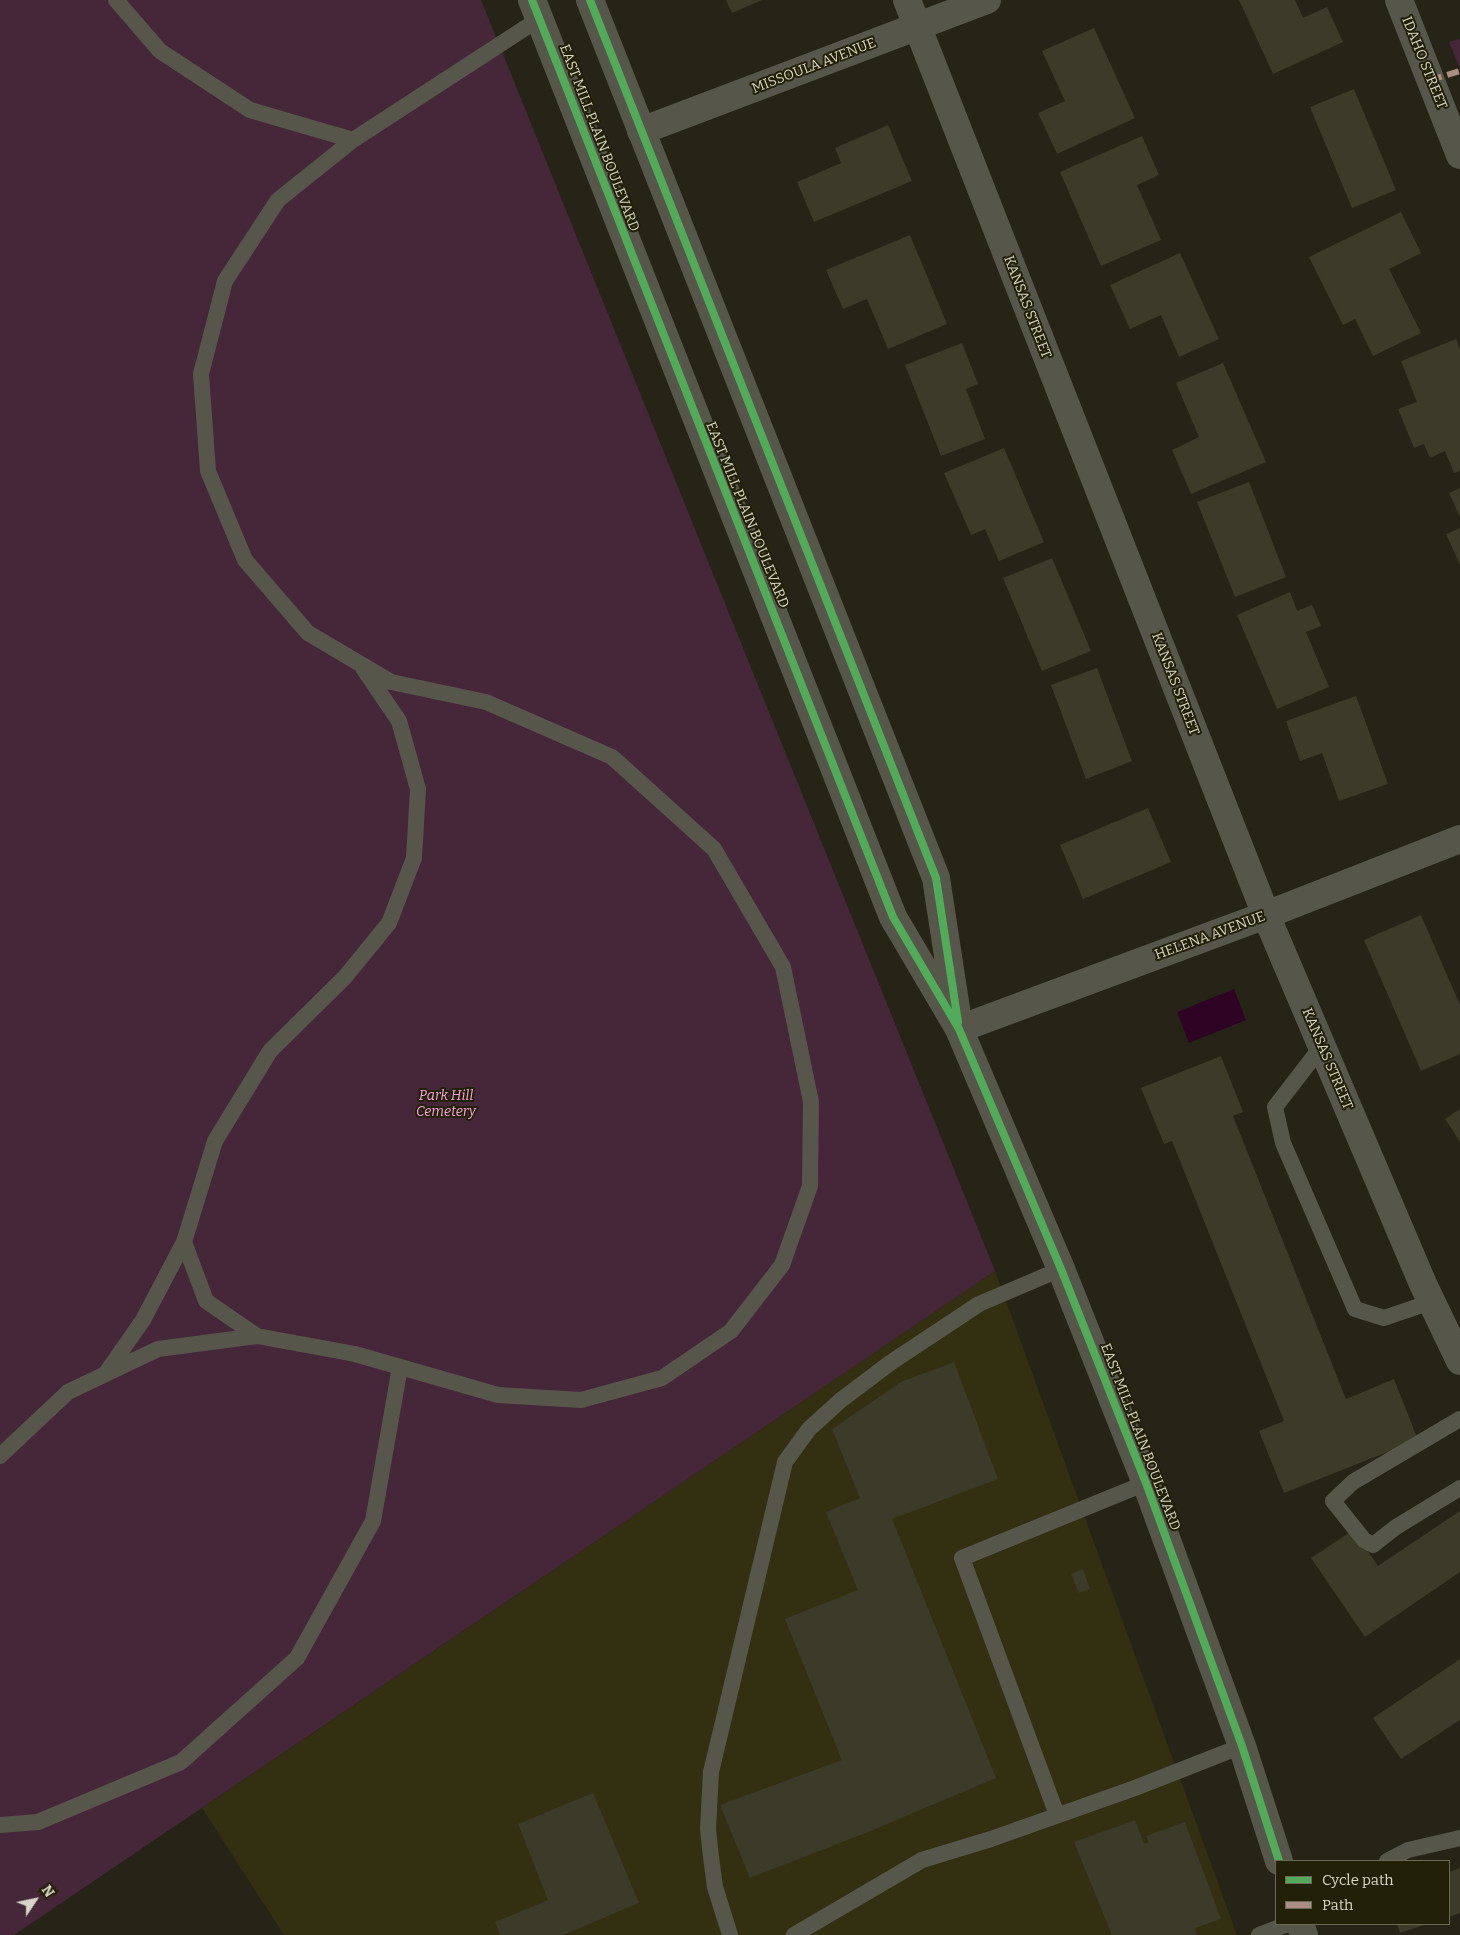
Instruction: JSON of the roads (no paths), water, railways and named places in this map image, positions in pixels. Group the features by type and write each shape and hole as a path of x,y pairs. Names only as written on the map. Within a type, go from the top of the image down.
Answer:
{"main road":[{"name":"EAST MILL PLAIN BOULEVARD","path":"590,0 936,878 959,1029"},
{"name":"KANSAS STREET","path":"907,0 1266,915 1431,1302 1460,1361"},
{"name":"MISSOULA AVENUE","path":"641,132 987,0"},
{"name":"IDAHO STREET","path":"1399,0 1460,155"},
{"name":"EAST MILL PLAIN BOULEVARD","path":"535,10 893,917 959,1029 1061,1269 1146,1484 1242,1746 1279,1860"},
{"name":"HELENA AVENUE","path":"959,1029 1266,915 1460,839"}],"lane":[{"path":"116,0 160,51 250,110 353,140"},
{"path":"0,1456 68,1392 158,1349 257,1336 355,1354 498,1395 581,1400 662,1378 731,1331 782,1265 810,1186 811,1102 783,967 714,848 612,757 486,702 391,682 308,633 244,560 208,471 201,374 225,280 278,200 353,140 535,10"},
{"path":"105,1375 143,1320 184,1242 215,1141 270,1051 345,977 389,923 414,858 418,789 399,722 360,664"},
{"path":"1322,1046 1275,1107 1283,1143 1355,1309 1384,1318 1431,1302"},
{"path":"184,1242 206,1301 257,1336"},
{"path":"730,1935 715,1887 710,1857 708,1828 711,1772 785,1462 809,1429 840,1400 890,1364 979,1304 1061,1269"},
{"path":"0,1825 38,1822 181,1762 297,1658 373,1521 400,1367"},
{"path":"1460,1419 1353,1482 1333,1502 1364,1540 1373,1545 1396,1527 1460,1488"},
{"path":"1057,1815 962,1558 1146,1484"},
{"path":"794,1935 922,1860 991,1839 1135,1788 1242,1746"},
{"path":"1389,1860 1408,1850 1460,1838"},
{"path":"1259,1935 1285,1925"}],"park label":[{"name":"Park Hill Cemetery","path":"446,1104"}]}
